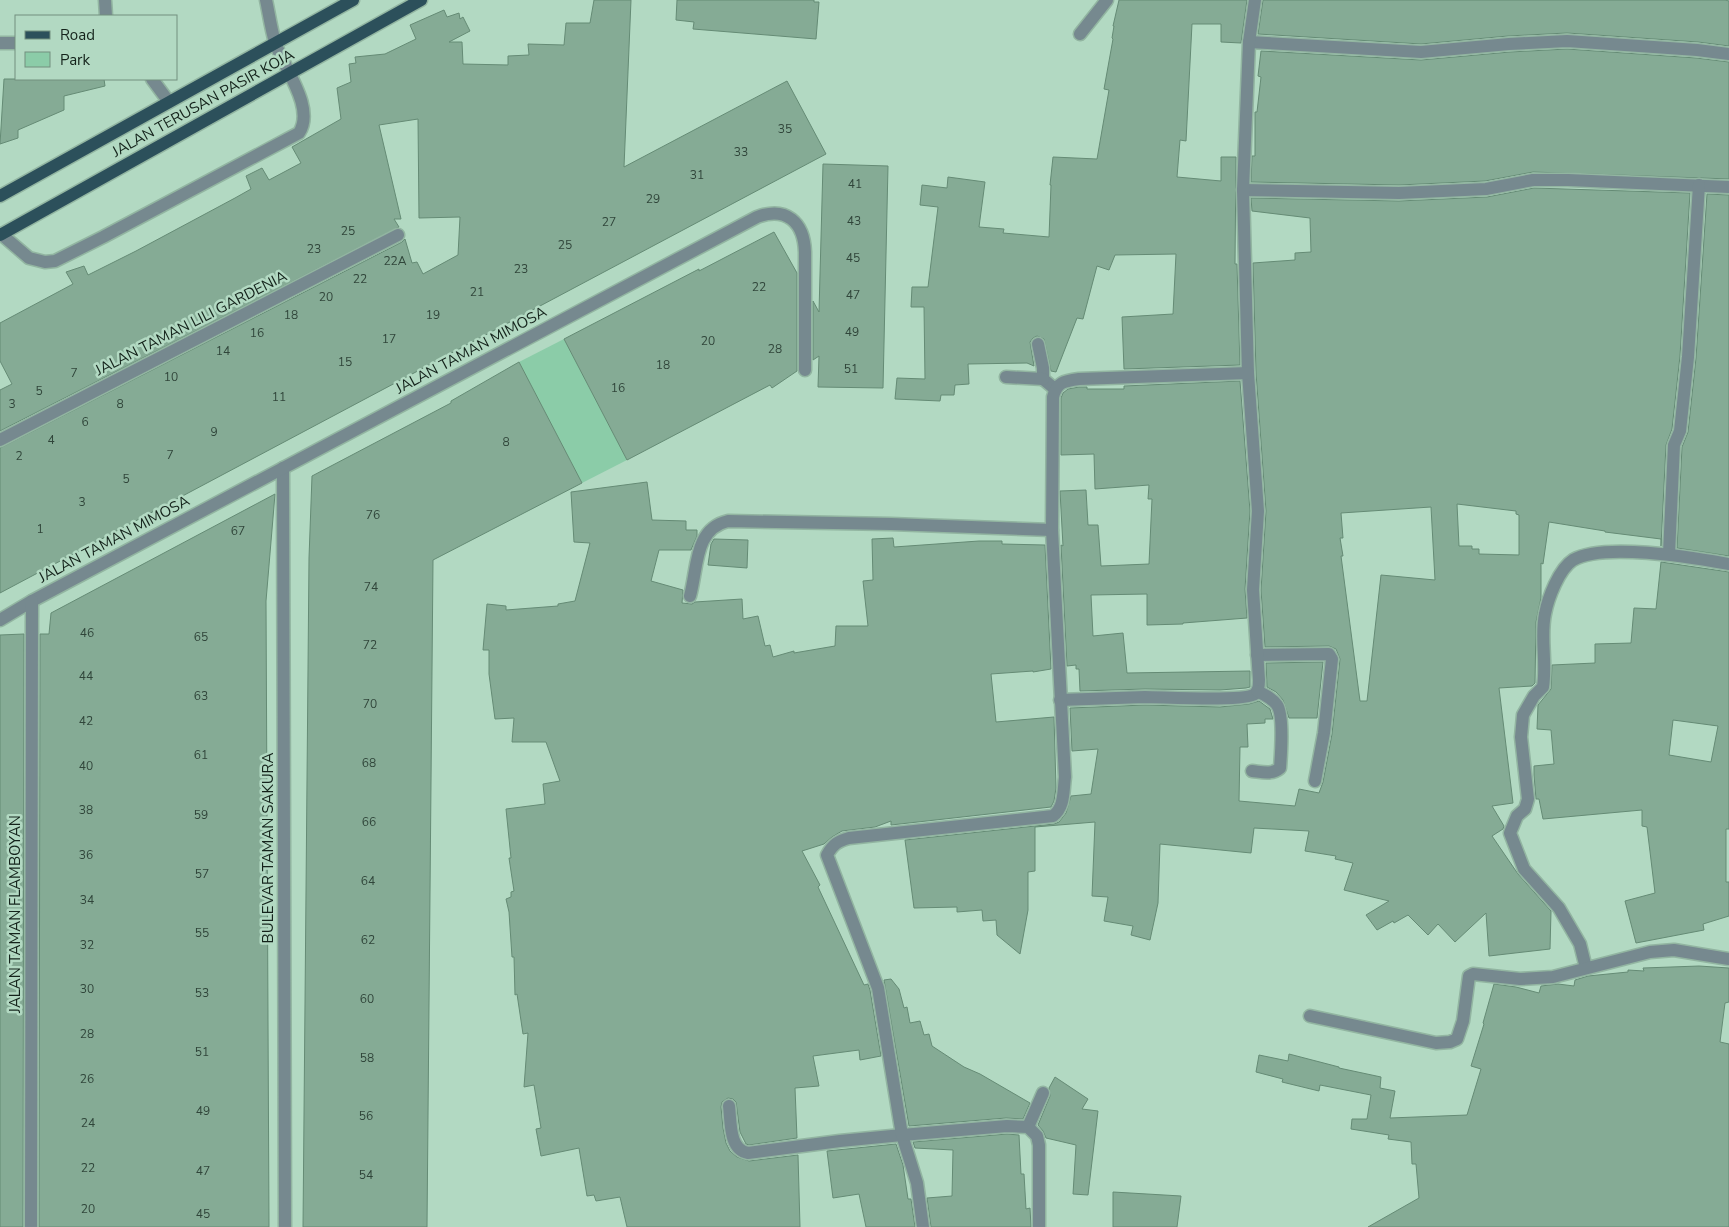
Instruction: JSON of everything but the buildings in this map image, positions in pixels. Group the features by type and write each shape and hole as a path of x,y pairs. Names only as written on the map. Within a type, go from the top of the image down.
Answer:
{"main road":[{"name":"JALAN TERUSAN PASIR KOJA","path":"2,192 353,0"},
{"name":"JALAN TERUSAN PASIR KOJA","path":"0,234 421,0"}],"street":[{"path":"105,0 106,15"},
{"path":"0,234 29,258 45,262 55,261 298,133 302,128 303,119 300,94 275,43 266,0"},
{"path":"1080,34 1106,0"},
{"path":"1060,700 1145,697 1213,698 1254,695 1257,692 1259,680 1253,590 1258,511 1248,373 1243,190 1249,42 1255,0"},
{"path":"1249,42 1421,52 1509,44 1567,42 1696,50 1729,54"},
{"path":"0,43 15,43"},
{"path":"153,80 168,102"},
{"path":"1243,190 1399,193 1486,189 1533,180 1729,187"},
{"path":"1669,554 1674,445 1680,431 1688,357 1699,185"},
{"name":"JALAN TAMAN MIMOSA","path":"0,620 32,601 757,217 766,214 784,215 793,220 803,234 805,252 805,370"},
{"name":"JALAN TAMAN LILI GARDENIA","path":"0,440 398,235"},
{"path":"1038,344 1043,366 1043,379"},
{"path":"923,1227 917,1183 902,1135 878,988 827,855 838,841 849,838 1053,816 1059,810 1062,805 1064,777 1052,530 1053,397 1055,389 1059,384 1079,379 1248,373"},
{"path":"1006,377 1043,379 1055,389"},
{"name":"BULEVAR TAMAN SAKURA","path":"283,468 285,1227"},
{"path":"690,596 701,543 711,528 728,521 891,524 1052,530"},
{"path":"1586,968 1580,944 1559,908 1524,869 1510,833 1517,816 1525,809 1528,798 1521,737 1522,723 1523,715 1528,706 1544,687 1545,616 1550,596 1560,576 1572,561 1590,555 1610,553 1669,554 1729,564"},
{"name":"JALAN TAMAN FLAMBOYAN","path":"30,1227 32,601"},
{"path":"1257,656 1329,654 1332,660 1324,733 1315,781"},
{"path":"1252,771 1270,773 1276,772 1280,768 1282,735 1280,709 1270,697 1257,692"},
{"path":"1310,1016 1436,1043 1450,1042 1457,1039 1463,1021 1469,976 1473,974 1520,979 1545,978 1650,952 1674,950 1729,959"},
{"path":"1028,1127 1043,1093"},
{"path":"729,1106 734,1141 738,1148 748,1153 902,1135 1007,1126 1028,1127 1038,1136 1039,1145 1039,1227"}],"green space":[{"path":"564,339 627,460 582,483 519,362"}]}
